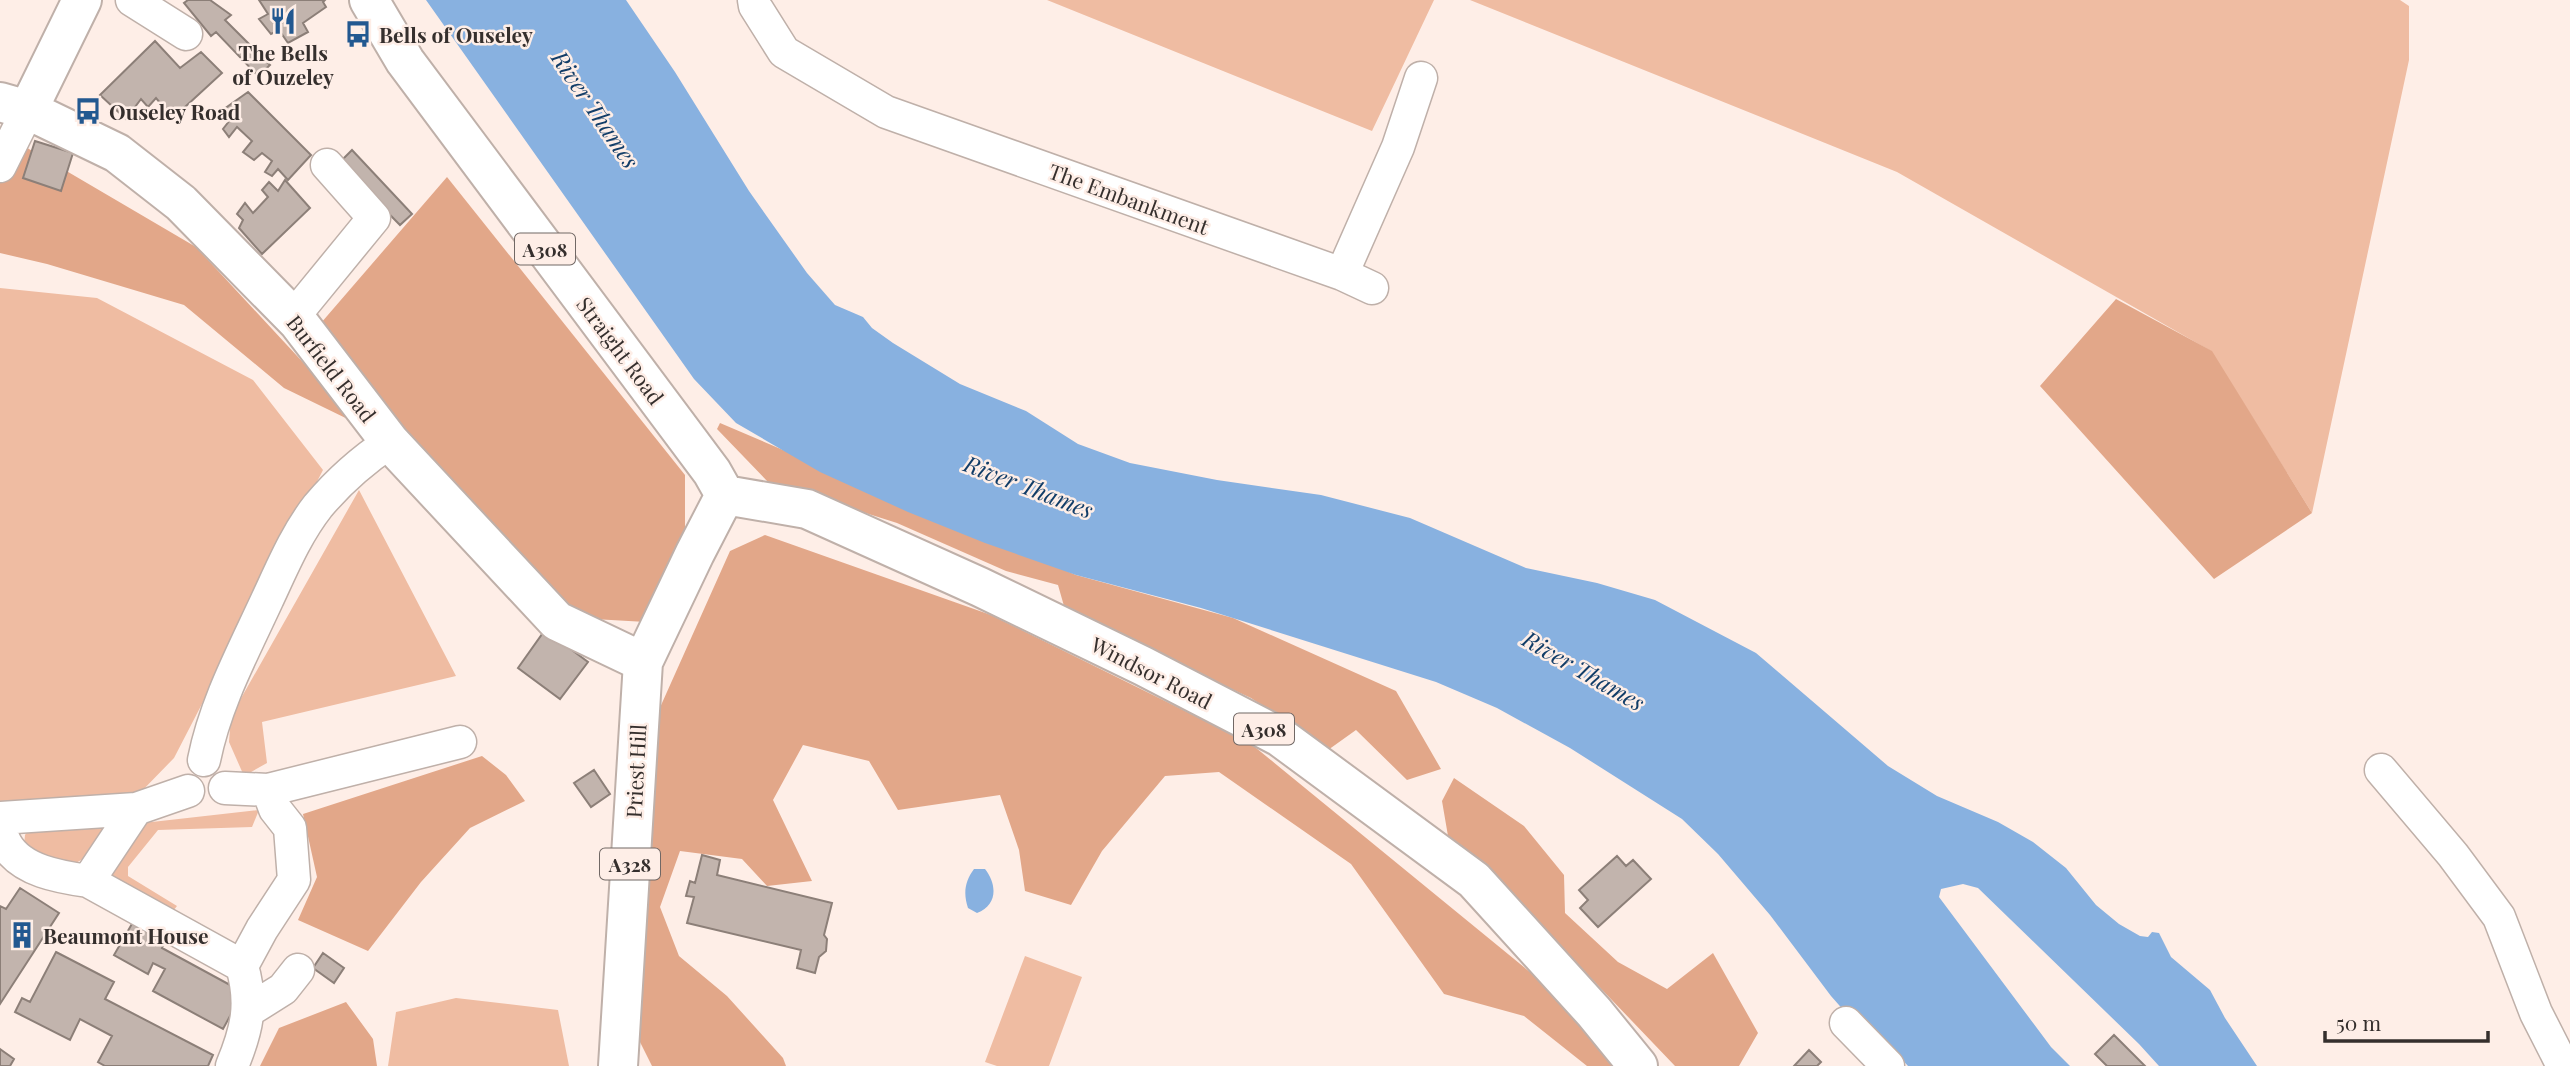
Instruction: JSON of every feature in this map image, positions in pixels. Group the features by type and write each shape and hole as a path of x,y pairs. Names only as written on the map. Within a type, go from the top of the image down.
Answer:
{"main road":[{"path":"14,106 82,0"},
{"name":"Straight Road","path":"369,0 405,61 704,461 725,495"},
{"name":"Burfield Road","path":"14,106 117,153 181,203 293,317 390,442 557,621 643,662"},
{"name":"Priest Hill","path":"618,1066 643,662 725,495"},
{"name":"Windsor Road","path":"725,495 807,509 1018,605 1280,737 1474,880 1594,1012 1638,1066"}],"street":[{"path":"132,0 186,34"},
{"name":"The Embankment","path":"754,0 755,6 784,51 886,111 1342,274 1372,288"},
{"path":"1342,274 1398,147 1421,78"},
{"path":"0,166 14,106"},
{"path":"293,317 374,218 327,165"},
{"path":"204,760 209,733 236,667 296,539 318,507 352,471 390,442"},
{"path":"225,788 268,790 460,743"},
{"path":"204,760 212,760 222,767 227,781 217,798 207,801 200,800 188,791 185,780 186,773 193,764 204,760"},
{"path":"2381,770 2453,855 2499,918 2536,1013 2563,1066"},
{"path":"242,966 294,880 290,828 275,809 268,790"},
{"path":"188,791 136,809 0,820 5,843 21,863 64,877 88,881 242,966 249,989 248,1011 244,1038 232,1066"},
{"path":"88,881 136,809"},
{"path":"248,1011 283,989 298,970"},
{"path":"1846,1023 1888,1066"}],"shaded area":[{"path":"1047,0 1434,0 1372,131"},
{"path":"1470,0 2400,0 2409,6 2409,60 2312,513 2211,351 1897,172"},
{"path":"0,132 196,247 362,426 284,388 184,305 47,264 0,253"},
{"path":"447,177 685,475 685,551 646,622 576,618 418,450 321,323"},
{"path":"0,288 97,298 253,380 323,470 174,758 137,796 0,803"},
{"path":"2116,299 2212,351 2312,513 2214,579 2040,386"},
{"path":"720,423 1076,575 1233,618 1396,691 1441,769 1407,780 1356,730 1328,750 1251,698 1066,613 1058,585 1006,571 897,523 768,482 717,429"},
{"path":"359,490 456,676 262,722 267,763 244,776 229,742 231,716"},
{"path":"765,535 991,615 1250,743 1536,977 1616,1066 1587,1066 1524,1016 1444,994 1351,864 1219,772 1165,776 1102,851 1071,905 1025,891 1019,850 1000,795 898,810 869,761 803,745 773,800 812,881 767,886 742,859 680,851 660,907 679,956 727,996 783,1058 786,1066 652,1066 639,1040 641,949 658,712 730,551"},
{"path":"482,756 506,775 525,801 470,828 421,882 368,951 298,920 317,877 303,814"},
{"path":"1454,778 1524,826 1564,875 1565,913 1618,962 1667,989 1713,953 1758,1033 1739,1066 1675,1066 1543,928 1448,836 1442,801"},
{"path":"259,810 252,827 158,830 128,867 128,876 177,906 166,920 106,881 143,823"},
{"path":"116,821 87,856 68,866 58,866 47,861 24,845 25,835 31,825"},
{"path":"1025,956 1082,977 1049,1066 997,1066 985,1062"},
{"path":"456,998 558,1010 569,1066 388,1066 396,1012"},
{"path":"346,1002 373,1039 377,1066 260,1066 279,1028"}],"water":[{"name":"River Thames","path":"426,0 626,0 675,72 749,191 807,273 835,305 863,317 872,328 893,343 960,384 1026,411 1078,444 1130,463 1217,480 1321,495 1410,518 1526,568 1597,583 1655,600 1756,653 1888,766 1937,796 1998,822 2033,842 2066,868 2096,905 2119,924 2140,936 2148,937 2152,932 2159,933 2171,957 2210,990 2257,1066 2159,1066 1978,888 1963,884 1941,889 1939,897 2051,1047 2070,1066 1908,1066 1889,1045 1869,1039 1831,996 1770,915 1718,854 1682,819 1570,748 1497,708 1436,682 1201,608 1076,575 985,543 820,472 736,423 694,379"},
{"path":"974,869 985,869 993,887 989,905 977,913 968,908 965,892"}],"building":[{"path":"188,0 210,0 231,15 225,20 270,65 258,76 216,32 211,36 184,3"},
{"name":"The Bells of Ouzeley","path":"259,0 325,0 323,2 326,7 303,23 308,32 288,43 279,30 271,34 259,19 268,14"},
{"path":"155,41 180,68 201,52 222,73 173,118 156,98 148,107 141,99 126,119 100,95"},
{"path":"248,92 311,155 288,180 278,169 272,176 265,172 272,161 262,153 254,160 243,152 252,141 237,127 229,137 223,129 230,120 224,109"},
{"path":"35,141 73,153 61,191 23,178"},
{"path":"352,150 412,214 400,225 339,163"},
{"path":"285,180 310,208 262,254 239,228 243,220 237,214 245,203 253,213 268,197 262,190 269,182 278,191"},
{"path":"545,630 588,662 560,699 518,668"},
{"path":"594,770 610,794 591,807 574,783"},
{"path":"702,855 720,860 717,875 832,903 824,935 827,939 826,951 819,957 815,973 797,968 801,950 687,923 694,897 686,896 690,881 695,883"},
{"path":"1617,856 1626,866 1633,860 1651,879 1598,927 1580,908 1588,900 1579,890"},
{"name":"Beaumont House","path":"20,888 59,913 0,1004 0,906 6,909"},
{"path":"137,915 170,933 162,948 243,992 223,1029 153,991 165,969 153,963 148,974 114,955"},
{"path":"56,952 114,982 105,999 213,1055 208,1066 105,1066 98,1062 112,1036 80,1019 70,1040 15,1012 22,998 30,1002"},
{"path":"323,953 344,968 334,983 313,968"},
{"path":"2114,1035 2145,1066 2107,1066 2095,1054"},
{"path":"0,1049 14,1059 10,1066 0,1066"},
{"path":"1809,1050 1821,1062 1817,1066 1794,1066"}],"place":[{"name":"The Bells of Ouzeley","path":"283,21"},
{"name":"Bells of Ouseley","path":"358,34"},
{"name":"Ouseley Road","path":"88,111"},
{"name":"Beaumont House","path":"22,935"}]}
